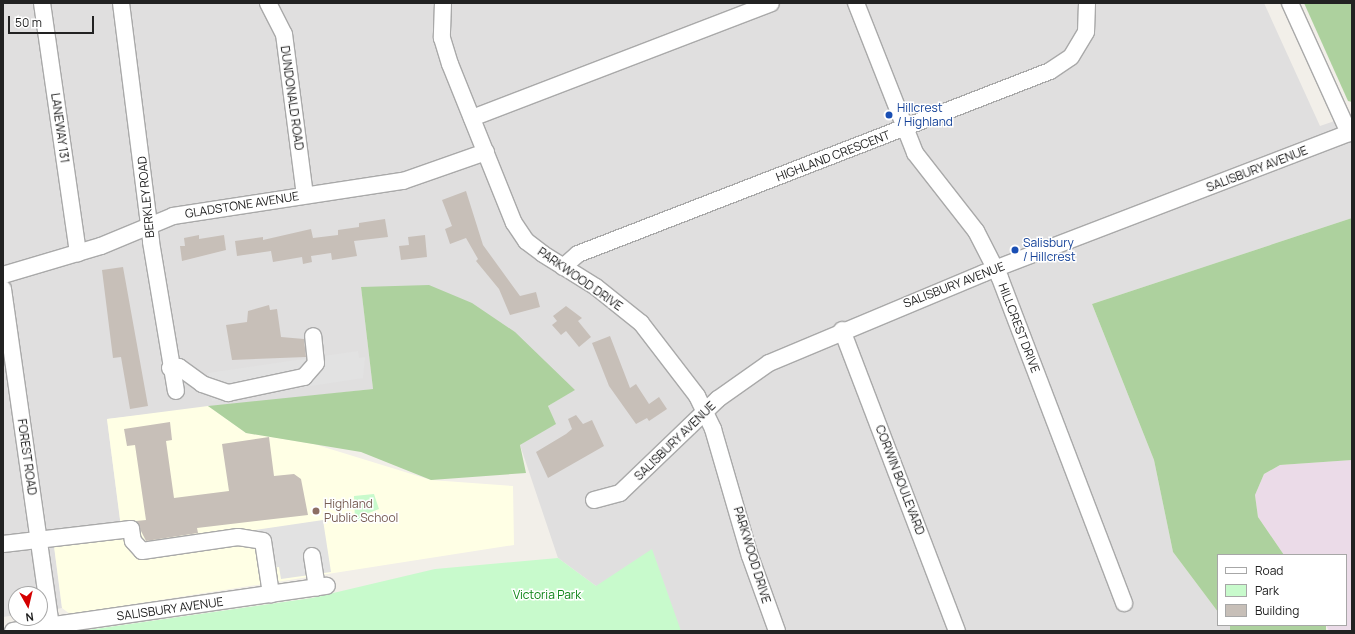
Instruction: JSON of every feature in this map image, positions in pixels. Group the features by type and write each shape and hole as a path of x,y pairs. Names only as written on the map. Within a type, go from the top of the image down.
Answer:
{"street":[{"name":"LANEWAY 131","path":"42,3 78,253"},
{"name":"BERKLEY ROAD","path":"121,3 170,368 176,390"},
{"name":"DUNDONALD ROAD","path":"268,3 284,34 305,195"},
{"name":"PARKWOOD DRIVE","path":"443,3 442,38 514,223 526,241 563,267 596,287 640,323 706,412 777,631"},
{"path":"472,118 771,3"},
{"name":"HILLCREST DRIVE","path":"856,3 915,153 976,231 995,269 1124,603"},
{"name":"HIGHLAND CRESCENT","path":"563,267 578,254 1050,71 1071,57 1086,32 1087,3"},
{"path":"1290,3 1350,132"},
{"name":"SALISBURY AVENUE","path":"594,500 620,493 706,412 769,363 842,330 995,269 1350,132"},
{"name":"GLADSTONE AVENUE","path":"3,275 78,253 173,216 403,181 486,152"},
{"name":"FOREST ROAD","path":"3,289 51,626"},
{"name":"CORWIN BOULEVARD","path":"842,330 957,631"},
{"path":"170,368 179,367 202,384 228,393 304,377 316,363 312,336"},
{"path":"3,544 131,529 133,541 142,551 238,536 263,541 271,594"},
{"name":"SALISBURY AVENUE","path":"13,631 322,587 312,556"}],"shaded area":[{"path":"3,3 1264,3 1320,126 1352,115 1352,218 1092,304 1154,460 1173,552 1217,611 1217,626 1231,626 1236,631 681,631 596,586 558,558 520,445 555,424 548,406 574,390 361,287 373,389 107,419 122,535 54,546 62,608 48,611 48,586 8,586 8,616 3,617"},
{"path":"358,351 359,358 365,357 363,378 212,401 208,373"},
{"name":"Highland Public School","path":"208,406 246,433 314,444 431,480 513,486 514,545 70,614 62,608 54,546 122,535 107,419"},
{"path":"1352,460 1352,631 1329,631 1326,626 1347,626 1347,554 1283,554 1258,517 1255,495 1264,474 1280,465"},
{"path":"323,520 331,572 281,579 279,567 261,570 255,530"}],"green space":[{"path":"1304,3 1352,3 1352,102 1348,101"},
{"path":"1352,218 1352,460 1280,465 1264,474 1255,495 1258,517 1283,554 1217,554 1217,611 1173,552 1154,460 1092,304"},
{"path":"429,285 472,303 515,332 575,390 548,406 556,424 520,445 526,473 431,480 361,452 246,433 208,406 373,389 361,287"},
{"path":"374,494 379,509 366,514 365,521 355,521 354,496"},
{"name":"Victoria Park","path":"652,549 681,631 81,631 312,598 435,569 558,558 596,586"},
{"path":"1230,626 1326,626 1326,631 1230,631"}],"building":[{"path":"466,191 483,245 520,296 536,292 540,307 510,315 499,289 476,261 478,259 466,238 450,244 445,229 452,226 442,200"},
{"path":"385,219 388,237 354,241 357,256 332,260 331,253 311,256 312,262 303,264 302,257 273,262 271,251 237,256 235,241 263,237 263,240 311,229 313,238 338,235 338,230 359,227 359,223"},
{"path":"199,235 199,239 224,235 226,250 182,261 180,246 185,246 184,238"},
{"path":"425,235 427,257 401,260 399,246 409,245 408,237"},
{"path":"123,267 148,406 130,409 121,357 113,358 102,270"},
{"path":"269,305 270,310 277,309 281,337 304,339 306,357 232,360 226,325 247,322 248,311"},
{"path":"566,306 582,318 578,321 591,337 579,347 566,331 561,335 552,325 557,321 553,316"},
{"path":"610,336 630,388 636,384 649,404 659,397 667,409 649,421 647,418 636,424 609,386 592,343"},
{"path":"576,415 583,424 592,420 604,446 548,478 536,452 572,429 568,419"},
{"path":"170,422 172,440 166,441 174,498 229,491 222,444 269,437 274,476 294,474 301,479 308,515 197,528 198,533 146,541 136,521 146,520 135,445 127,446 124,429"}],"place":[{"name":"Hillcrest / Highland","path":"889,115"},
{"name":"Salisbury / Hillcrest","path":"1015,250"},
{"name":"Highland Public School","path":"316,511"}]}
